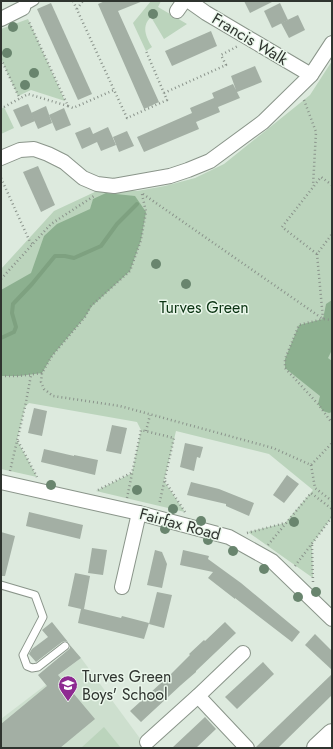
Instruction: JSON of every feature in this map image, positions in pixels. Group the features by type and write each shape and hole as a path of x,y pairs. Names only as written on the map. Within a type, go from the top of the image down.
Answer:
{"street":[{"name":"Francis Walk","path":"189,1 206,13 311,75"},
{"path":"1,19 23,8"},
{"path":"1,158 20,150 34,149 64,162 83,178 97,184 141,188 210,161 263,122 311,75 332,43"},
{"name":"Fairfax Road","path":"4,483 139,513 229,537 272,561 332,619"},
{"path":"122,587 139,513"},
{"path":"147,742 243,653"},
{"path":"198,696 247,748"},
{"path":"317,748 332,734"}],"lane":[{"path":"23,8 35,1"},
{"path":"1,585 35,595 43,618 24,655 27,666 32,668 38,667 65,646"}],"path":[{"path":"73,1 127,118 167,100 146,51"},
{"path":"76,9 83,1"},
{"path":"23,8 68,106"},
{"path":"164,93 226,65 221,55 251,39"},
{"path":"1,59 20,99"},
{"path":"299,87 316,132 313,187"},
{"path":"4,107 28,94 73,108 114,90"},
{"path":"317,254 282,226 321,177 332,185"},
{"path":"1,178 30,242 33,244"},
{"path":"1,279 51,224 97,194 114,186"},
{"path":"141,188 323,319"},
{"path":"141,188 146,212 141,240 130,271 92,306 85,317 52,356 42,373 41,382 44,389 53,396 120,406 273,448 311,465"},
{"path":"323,319 317,254 332,234"},
{"path":"332,320 323,319 299,326 285,359 285,368 318,404 332,422"},
{"path":"1,376 19,376 42,373"},
{"path":"4,483 17,440 31,375"},
{"path":"146,431 150,415"},
{"path":"124,510 141,430 146,431 174,438 156,518"},
{"path":"17,440 45,492"},
{"path":"311,465 332,442"},
{"path":"311,465 315,488 332,502 331,508 311,493"},
{"path":"80,500 132,473"},
{"path":"164,481 195,528"},
{"path":"260,554 315,488"},
{"path":"288,576 332,517"},
{"path":"229,537 285,523"},
{"path":"312,544 313,600"}],"shaded area":[{"name":"Turves Green Boys' School","path":"81,658 147,748 1,748 1,719"}],"green space":[{"path":"151,1 161,1 158,7 187,24 164,39 151,17 145,28 146,35 152,47 146,51 133,23"},
{"path":"28,19 65,101 31,90 18,96 1,59 1,29"},
{"name":"Turves Green","path":"332,61 332,517 312,544 313,578 248,532 285,523 313,490 269,454 176,431 164,481 185,512 96,491 132,473 141,430 137,422 29,403 25,407 17,440 37,477 1,469 1,269 54,211 99,190 137,191 165,186 195,178 224,164 310,95"},
{"path":"4,107 14,128 1,134 1,109"},
{"path":"106,193 135,196 146,212 141,240 130,271 92,306 85,317 52,356 42,373 19,376 1,376 1,290 31,273 44,236 57,224 90,209 93,199"},
{"path":"332,300 332,350 328,358 332,361 332,412 329,413 323,411 318,404 320,396 285,368 285,359 299,325 323,319 326,304"},
{"path":"104,727 121,748 81,748"}],"building":[{"path":"105,1 143,1 118,11 159,102 144,109 98,4"},
{"path":"244,1 274,1 250,13"},
{"path":"51,3 92,94 78,100 37,9"},
{"path":"280,3 288,20 272,28 264,11"},
{"path":"298,15 305,30 289,38 281,23"},
{"path":"211,31 217,46 172,66 165,51"},
{"path":"255,66 262,82 237,92 240,98 218,107 220,112 196,122 199,129 144,152 137,137 192,113 190,108 214,98 212,93 233,84 236,90 231,76"},
{"path":"28,104 35,121 21,127 13,110"},
{"path":"46,106 52,123 38,129 31,113"},
{"path":"64,108 71,125 56,131 49,115"},
{"path":"90,127 93,134 108,127 116,145 101,151 97,142 82,149 75,133"},
{"path":"127,131 134,146 119,152 113,137"},
{"path":"38,166 55,205 41,212 23,172"},
{"path":"34,408 47,411 42,436 28,433"},
{"path":"112,425 127,428 121,454 106,451"},
{"path":"185,443 203,447 200,458 197,457 194,471 180,467"},
{"path":"44,449 98,460 95,475 41,462"},
{"path":"287,475 299,484 284,503 273,495"},
{"path":"191,482 219,489 254,503 249,516 226,506 226,504 187,495"},
{"path":"29,512 83,525 80,539 26,526"},
{"path":"1,532 15,536 5,576 1,576"},
{"path":"92,548 107,550 103,575 88,573"},
{"path":"155,550 162,552 167,564 162,588 147,585"},
{"path":"183,550 209,556 208,559 241,583 300,632 292,642 208,578 213,572 180,565"},
{"path":"75,573 90,576 84,609 149,623 144,639 78,623 81,609 68,606"},
{"path":"157,592 172,595 164,628 149,624"},
{"path":"52,622 68,642 62,642 36,662 29,654 32,649 48,637 42,630"},
{"path":"225,622 236,633 141,722 130,711 171,674 190,655 189,654"},
{"path":"315,634 332,651 332,670 305,645"},
{"path":"69,644 81,658 58,675 95,719 60,748 1,748 1,724 47,686 38,675 70,648"},
{"path":"263,662 274,674 237,709 225,697"},
{"path":"332,674 332,695 278,748 255,748"},
{"path":"205,717 216,729 196,748 172,748"}],"waterway":[{"path":"1,338 14,332 16,327 12,313 13,304 55,256 74,258 101,246 117,224 137,204"}],"place":[{"name":"Turves Green Boys' School","path":"68,702"}]}
